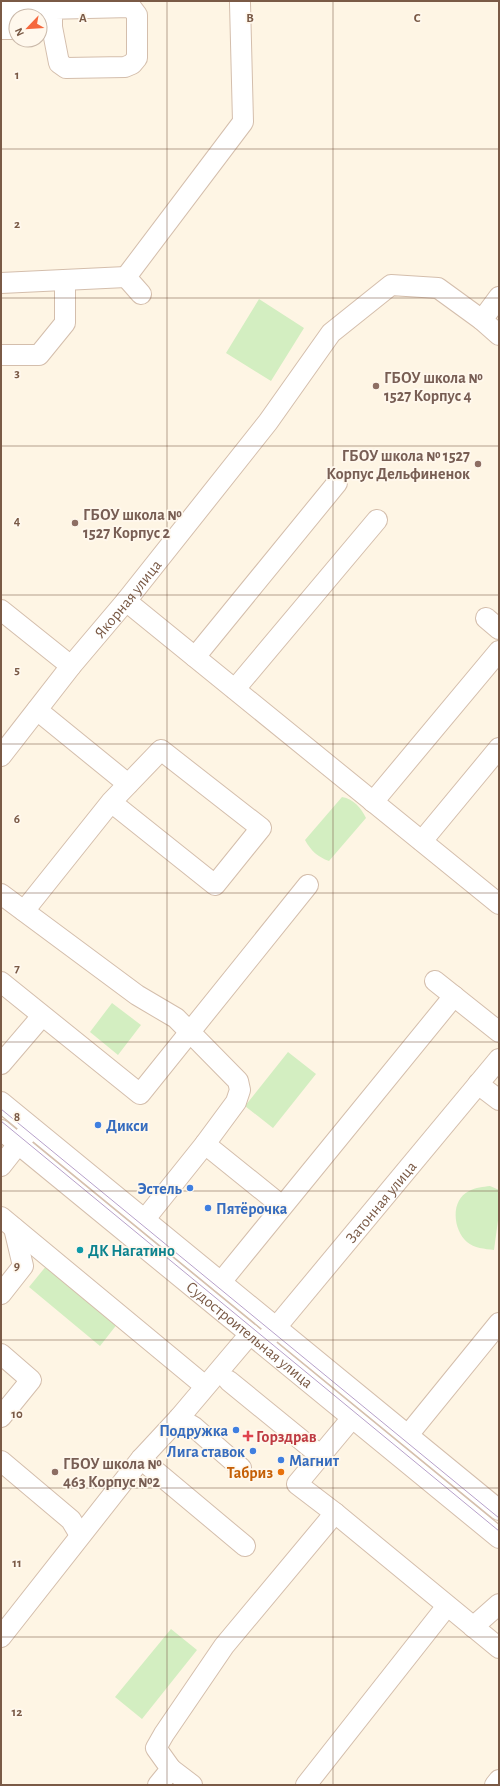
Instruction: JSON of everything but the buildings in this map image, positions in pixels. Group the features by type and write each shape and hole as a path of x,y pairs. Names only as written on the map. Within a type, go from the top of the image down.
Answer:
{"street":[{"path":"126,277 243,122 240,3"},
{"path":"131,7 137,15 137,58 132,64 125,67 66,68 59,63 48,22 131,7"},
{"path":"1,283 126,277"},
{"path":"126,277 141,294"},
{"path":"1,355 39,355 65,322 65,280"},
{"name":"Якорная улица","path":"1,756 268,422 331,333 391,285 438,288 482,320 499,335"},
{"path":"482,320 499,297"},
{"path":"195,657 337,483"},
{"path":"235,689 377,520"},
{"path":"126,601 499,904"},
{"path":"1,610 72,666"},
{"path":"373,802 499,652"},
{"path":"37,710 128,784"},
{"path":"422,841 499,748"},
{"path":"24,912 111,802 161,750 261,828 215,885 111,802"},
{"path":"1,982 140,1094 308,885"},
{"path":"1,894 137,995 176,1018 238,1081 240,1090 236,1102 205,1144 145,1219"},
{"path":"435,981 499,1032"},
{"path":"221,1282 454,996"},
{"path":"1,1064 42,1016"},
{"name":"Затонная улица","path":"1,1637 141,1459 179,1418 205,1386 264,1335 499,1059"},
{"path":"478,1084 499,1100"},
{"name":"Судостроительная улица","path":"1,1102 25,1135 264,1335 352,1418 499,1538"},
{"path":"1,1116 25,1135 1,1166"},
{"name":"Судостроительная улица","path":"1,1130 25,1135 145,1219 221,1282 264,1335 408,1435 499,1510"},
{"path":"205,1144 282,1206"},
{"path":"1,1294 23,1266 8,1222"},
{"path":"8,1222 205,1386"},
{"path":"408,1435 499,1323"},
{"path":"264,1335 499,1524"},
{"path":"1,1354 31,1380 1,1417"},
{"path":"228,1381 321,1456"},
{"path":"179,1418 194,1427 241,1468"},
{"path":"352,1418 297,1484 335,1513 499,1648"},
{"path":"141,1459 245,1546"},
{"path":"1,1461 71,1520 80,1535"},
{"path":"192,1785 171,1769 156,1748 224,1646 335,1513"},
{"path":"473,1627 499,1604"},
{"path":"306,1785 447,1606"},
{"path":"158,1785 171,1769"},
{"path":"495,1785 499,1780"}],"green space":[{"path":"259,299 304,328 271,381 226,353"},
{"path":"342,797 357,804 366,818 329,861 321,858 315,853 305,840"},
{"path":"112,1003 141,1025 118,1055 90,1032"},
{"path":"288,1052 316,1074 273,1128 245,1106"},
{"path":"490,1186 499,1190 499,1213 494,1250 476,1247 467,1242 462,1237 456,1223 456,1208 463,1195 480,1187"},
{"path":"47,1265 118,1323 100,1346 29,1287"},
{"path":"171,1629 197,1650 142,1719 115,1697"}],"tram line":[{"path":"1,1109 499,1518"},
{"path":"1,1121 499,1531"}],"place":[{"name":"ГБОУ школа № 1527 Корпус 4","path":"376,386"},
{"name":"ГБОУ школа № 1527 Корпус Дельфиненок","path":"478,464"},
{"name":"ГБОУ школа № 1527 Корпус 2","path":"75,523"},
{"name":"Дикси","path":"98,1125"},
{"name":"Эстель","path":"190,1188"},
{"name":"Пятёрочка","path":"208,1208"},
{"name":"ДК Нагатино","path":"80,1250"},
{"name":"Подружка","path":"236,1430"},
{"name":"Горздрав","path":"248,1436"},
{"name":"Лига ставок","path":"253,1451"},
{"name":"Магнит","path":"281,1460"},
{"name":"ГБОУ школа № 463 Корпус №2","path":"55,1472"},
{"name":"Табриз","path":"281,1472"}]}
